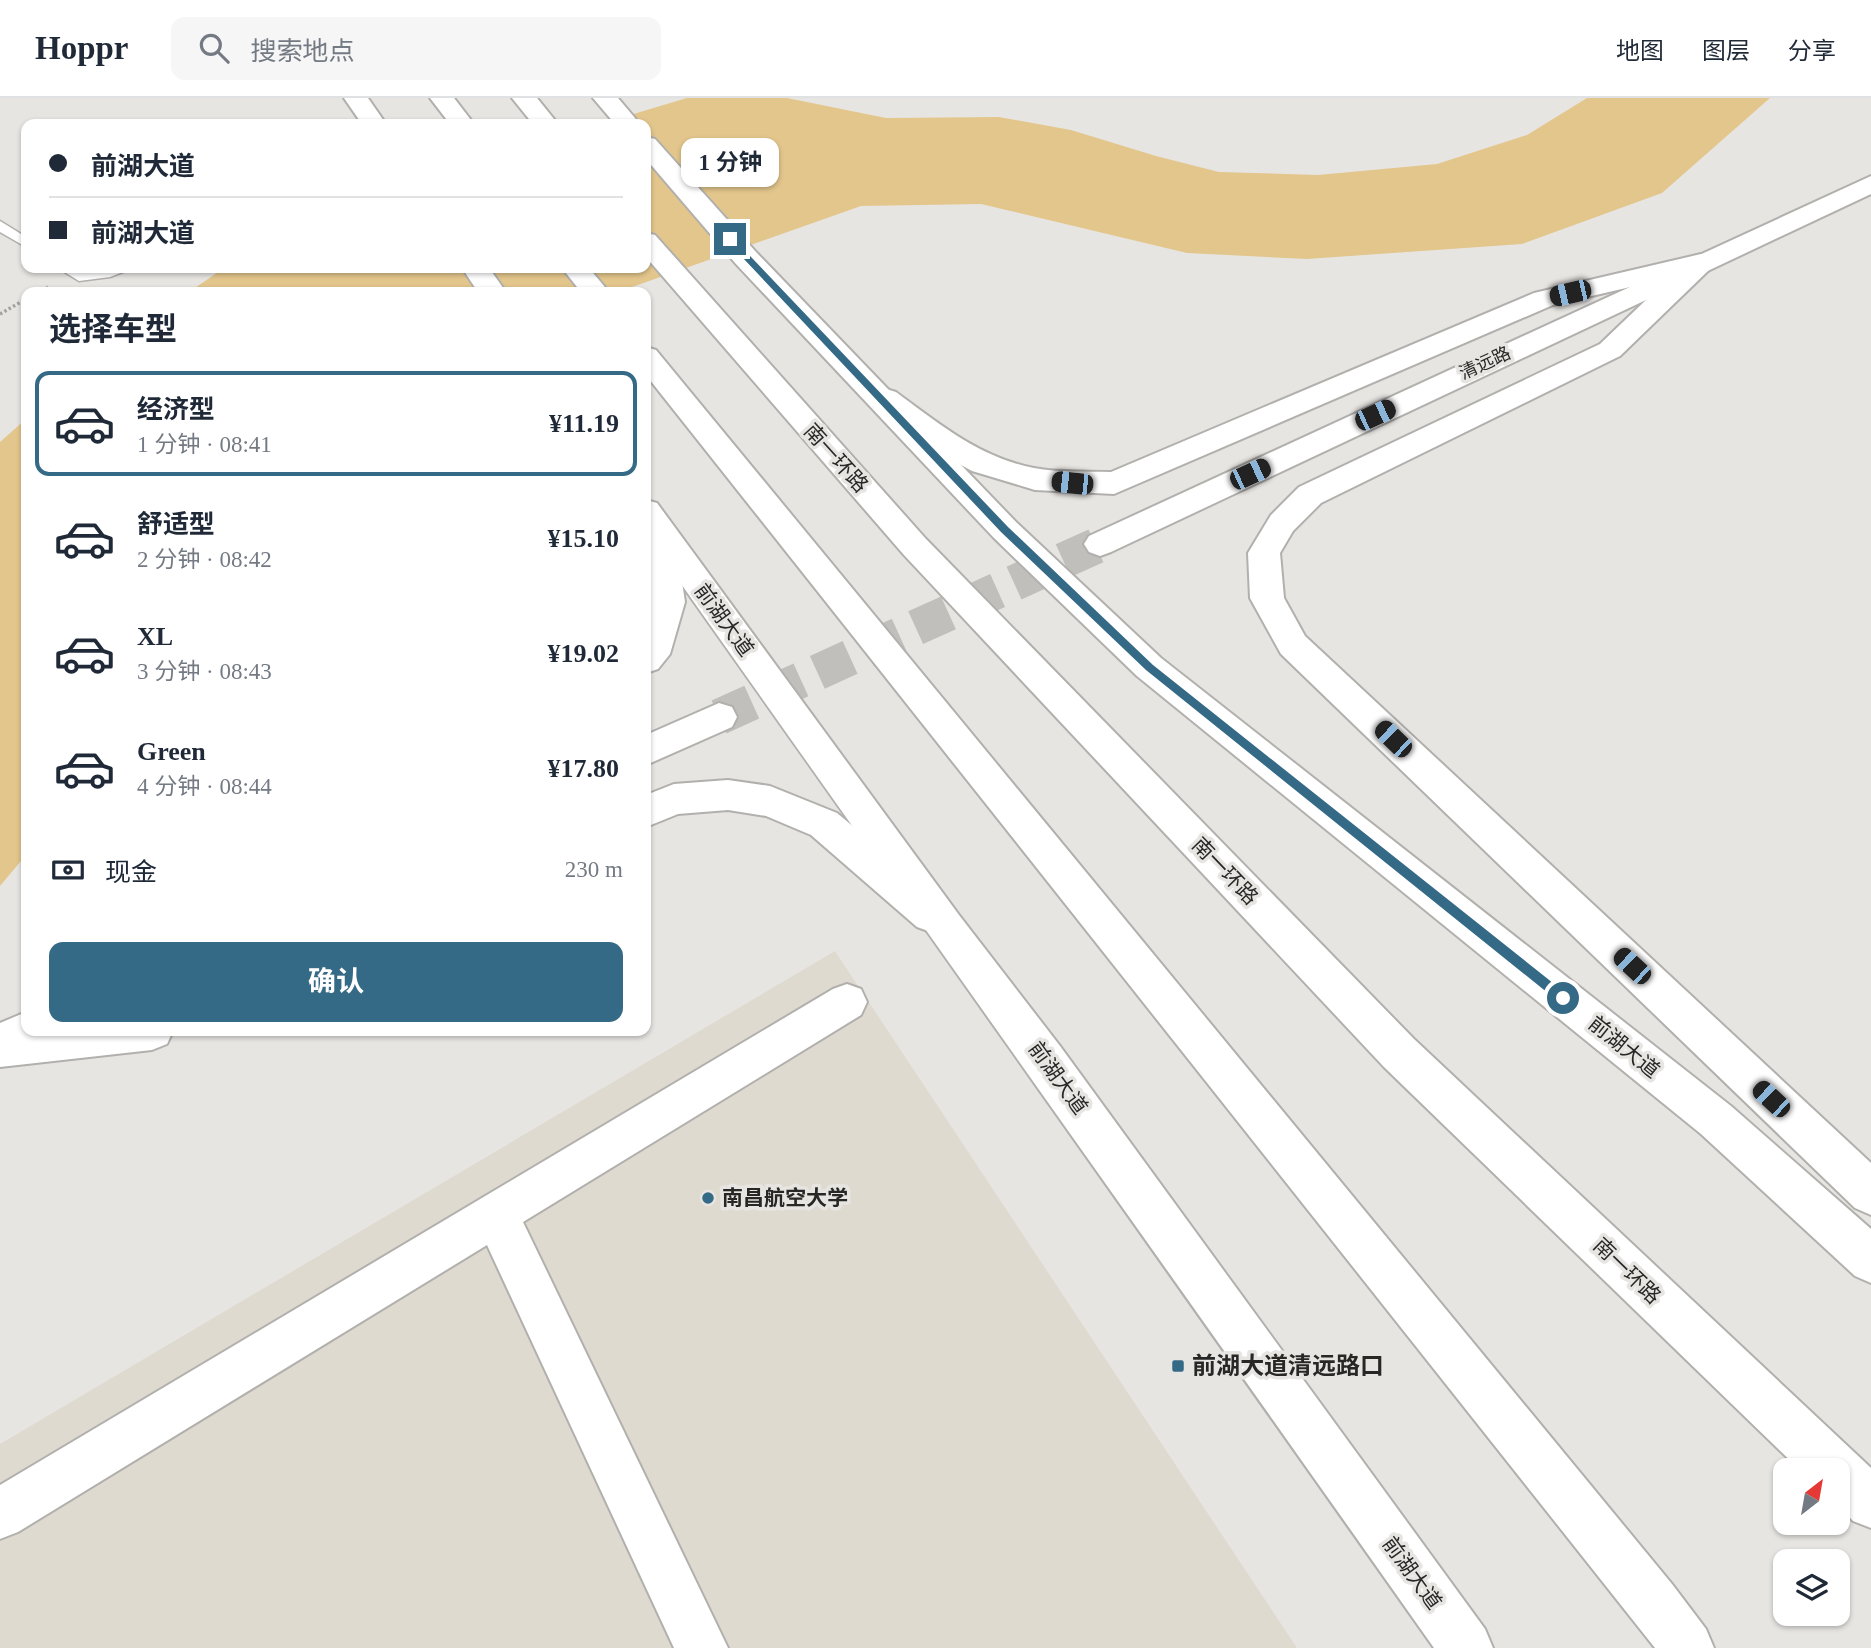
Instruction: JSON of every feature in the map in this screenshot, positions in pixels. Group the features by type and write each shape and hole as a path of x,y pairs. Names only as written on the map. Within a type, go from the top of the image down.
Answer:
{"main road":[{"path":"356,98 370,119"},
{"path":"442,98 458,119"},
{"path":"524,98 542,119"},
{"name":"前湖大道","path":"651,150 746,258 1005,530 1149,667 1716,1120 1871,1260"},
{"name":"清远路","path":"1100,544 1871,184"},
{"name":"南一环路","path":"651,247 915,547 1399,1053 1823,1458"},
{"path":"861,380 943,442 984,464 1035,479 1114,483 1544,299 1701,262"},
{"path":"1701,262 1610,350 1310,495 1282,523 1264,553 1267,598 1293,645 1871,1193"},
{"path":"579,273 591,287"},
{"path":"651,362 1654,1602 1687,1648"},
{"path":"651,656 668,602 652,519"},
{"name":"前湖大道","path":"652,519 945,927 1045,1060 1466,1648"},
{"path":"651,749 719,717"},
{"path":"651,810 674,799 728,795 770,801 824,824 945,927"},
{"path":"0,1514 848,1002"},
{"path":"0,1037 21,1021"},
{"path":"0,1042 21,1033"},
{"path":"0,1048 107,1036"},
{"path":"496,1215 701,1648"},
{"name":"南一环路","path":"1850,1483 1871,1503"}],"lane":[{"path":"0,225 21,240"},
{"path":"73,273 79,277 110,273"}],"path":[{"path":"0,314 21,302"}],"shaded area":[{"path":"687,98 787,98 886,118 999,117 1071,130 1219,172 1318,175 1437,164 1527,135 1587,98 1770,98 1662,193 1522,244 1307,259 1187,253 981,204 861,206 632,287 196,287 217,273 651,273 651,119 617,119"},
{"path":"21,423 21,861 0,886 0,442"},
{"name":"南昌航空大学","path":"835,951 1297,1648 0,1648 0,1444"}],"tunnel":[{"path":"719,717 1100,544"}],"place":[{"name":"南昌航空大学","path":"708,1198"},
{"name":"前湖大道清远路口","path":"1178,1366"}],"route":[{"path":"730,239 1005,530 1149,667 1563,998"}]}
